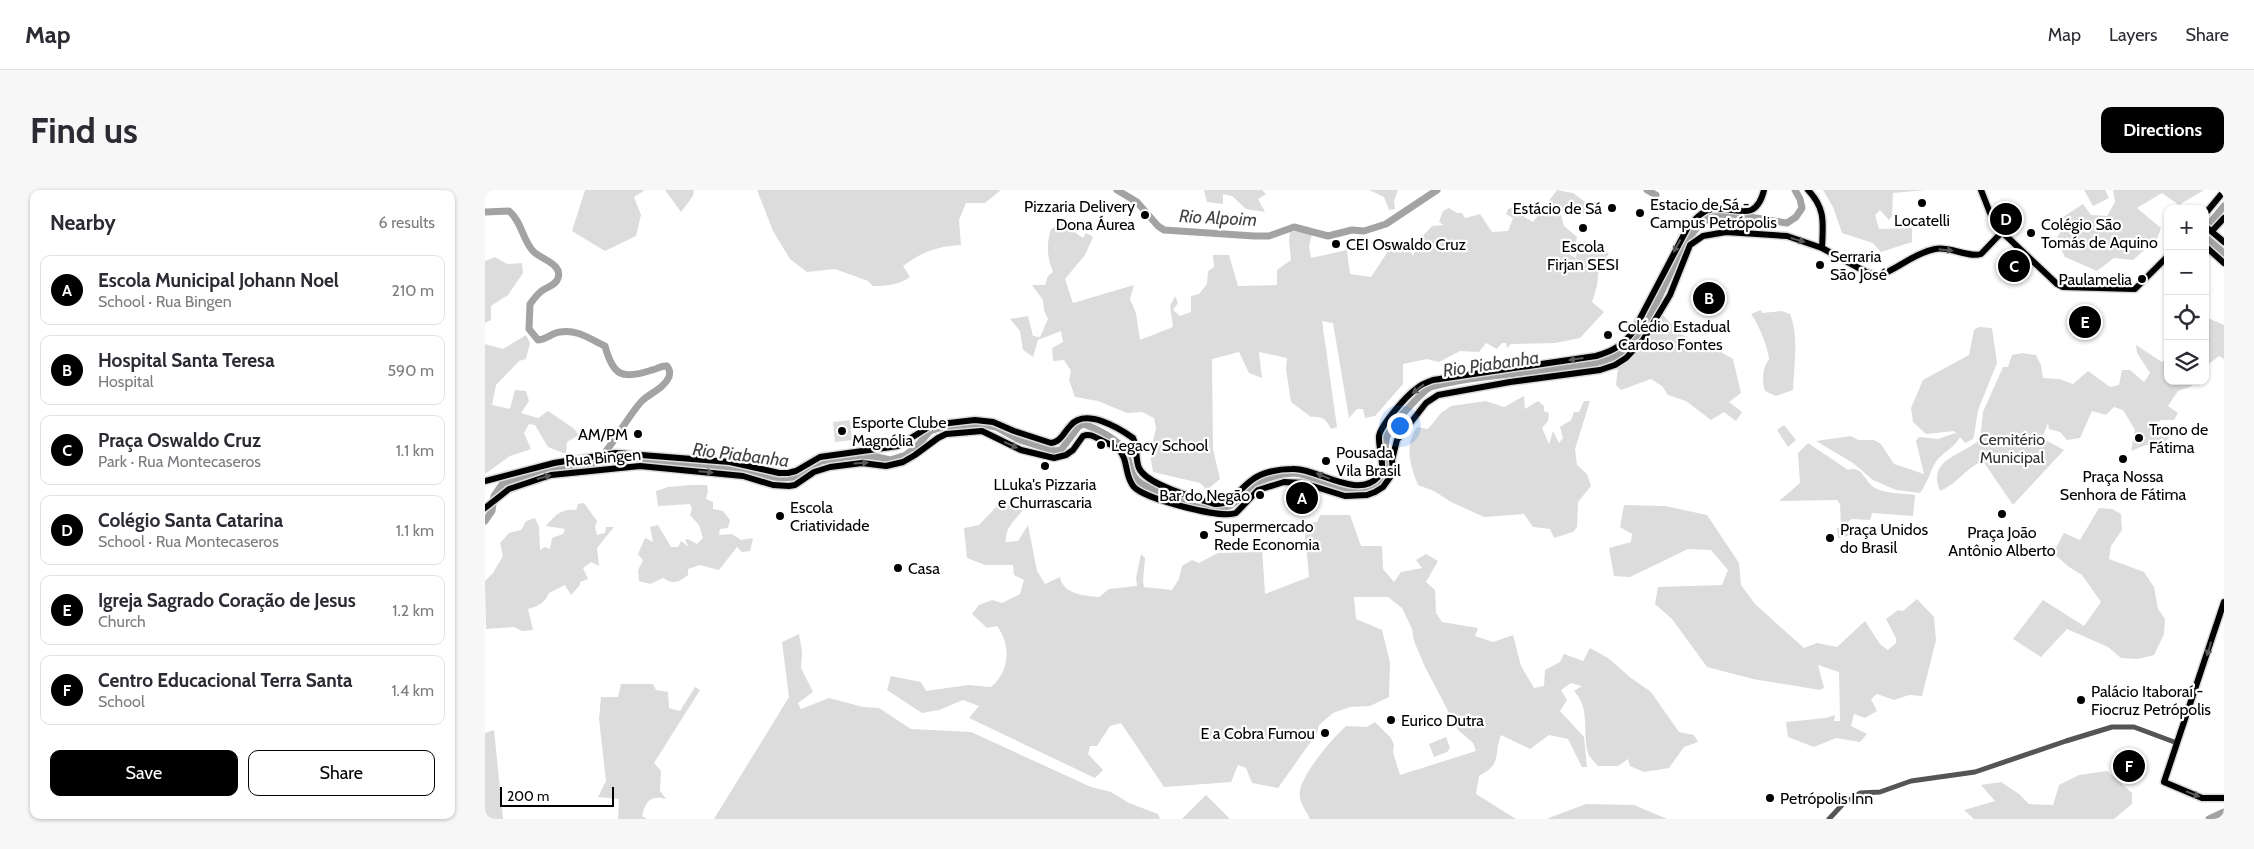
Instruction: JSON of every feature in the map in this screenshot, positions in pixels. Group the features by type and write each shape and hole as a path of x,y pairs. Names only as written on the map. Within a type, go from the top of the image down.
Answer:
{"main road":[{"path":"1126,469 1139,468 1151,480 1220,504 1232,498 1252,479 1262,474 1298,468 1341,483 1362,484 1377,478 1382,468 1379,443 1381,431 1415,389 1424,384 1479,372 1596,356 1625,343 1634,330 1689,225 1708,210 1751,211 1757,207 1764,190"},
{"path":"1808,190 1820,207 1823,227 1822,248 1866,272 1878,276 1934,249 1951,250 1976,256 1981,254 2002,232"},
{"path":"1981,190 1990,213 2002,232 2057,284 2063,287 2135,289 2164,260"},
{"path":"2209,209 2224,191"},
{"path":"2212,231 2224,218"},
{"path":"2209,229 2224,242"},
{"name":"Rua Bingen","path":"487,506 500,495 527,481 551,475 600,471 631,466 736,475 773,485 789,486 795,485 814,472 829,467 861,463 893,464 915,455 941,435 982,431 1021,450 1054,458 1066,456 1083,436 1090,434 1119,451 1127,476 1135,489 1147,495 1206,512 1227,515 1236,513 1259,490 1284,482 1303,483 1345,496 1359,496 1375,492 1383,487 1393,473 1392,460 1397,440 1426,404 1438,396 1510,382 1600,370 1626,358 1643,340 1664,306 1690,245 1698,238 1715,232 1769,234 1800,240 1822,248"},
{"path":"2209,250 2224,263"},
{"name":"Rua Bingen","path":"485,481 554,463 612,454 664,456 730,462 779,473 788,473 796,471 820,457 898,446 932,425 986,420 1051,443 1057,442 1075,421 1086,418 1105,424 1133,438 1137,446 1139,468"},
{"path":"664,456 664,468"},
{"path":"1381,462 1392,460"},
{"path":"2224,602 2164,782 2202,798 2224,798"}],"street":[{"path":"1829,819 1843,804 1860,793 1880,792 1911,781 1975,772 2112,727 2134,727 2177,743"}],"green space":[{"path":"585,190 645,190 634,197 641,215 636,236 605,251 572,231"},
{"path":"665,190 694,190 693,196 681,212"},
{"path":"757,190 1001,190 985,203 966,203 959,220 961,245 937,248 923,253 903,266 910,277 901,282 873,286 868,281 835,269 807,272 790,259 773,231"},
{"path":"1204,190 1262,190 1266,194 1258,199 1265,212 1246,209 1232,196 1223,194 1223,204 1207,202"},
{"path":"1369,190 1398,190 1394,201 1395,209 1389,210 1384,197"},
{"path":"1557,190 1573,193 1595,209 1581,214 1564,209 1560,211 1564,226 1577,237 1575,245 1566,247 1567,253 1576,258 1577,250 1584,245 1609,253 1598,274 1597,286 1592,302 1604,312 1580,338 1555,343 1511,344 1507,348 1506,343 1502,343 1497,349 1486,343 1479,352 1460,351 1439,362 1427,359 1403,364 1403,384 1375,416 1365,418 1363,409 1357,409 1349,418 1333,323 1322,321 1337,427 1331,429 1323,419 1311,417 1291,402 1286,369 1287,358 1259,352 1262,378 1249,373 1239,352 1212,359 1213,449 1220,479 1207,490 1200,483 1153,472 1150,454 1156,428 1154,418 1142,412 1127,413 1098,401 1075,397 1069,380 1071,371 1064,360 1053,361 1052,348 1063,342 1061,331 1038,340 1033,357 1023,350 1020,331 1010,319 1028,316 1033,336 1040,337 1048,319 1044,310 1043,300 1032,285 1045,285 1048,276 1053,272 1048,256 1048,240 1051,229 1062,223 1083,238 1086,233 1093,237 1085,255 1065,279 1073,303 1134,285 1130,299 1136,313 1140,340 1173,327 1170,306 1175,296 1178,303 1173,310 1180,316 1191,312 1191,296 1199,294 1207,284 1208,271 1214,267 1213,255 1229,255 1238,286 1277,285 1277,270 1291,260 1290,231 1312,233 1309,247 1311,258 1347,250 1350,274 1371,277 1393,244 1408,247 1413,256 1419,240 1432,226 1444,225 1439,222 1443,211 1449,208 1457,213 1462,213 1465,218 1480,214 1492,232 1508,231 1513,218 1506,214 1508,209 1524,203 1524,217 1533,222"},
{"path":"1823,190 1926,190 1893,193 1892,216 1889,220 1880,210 1875,215 1879,229 1912,228 1912,242 1881,252 1873,243 1842,233 1833,207"},
{"path":"2084,190 2105,190 2109,198 2093,206"},
{"path":"2113,190 2204,190 2179,205 2162,193 2137,208 2161,228 2157,239 2133,260 2114,258 2097,271 2065,257 2056,239 2061,231 2063,217 2083,204 2091,215 2107,216 2115,202"},
{"path":"2017,252 2027,264 2010,281 2006,281 1998,271"},
{"path":"495,257 507,264 522,263 523,273 508,295 491,306 491,320 485,323 485,261"},
{"path":"1761,310 1762,313 1782,311 1790,314 1793,323 1795,351 1793,390 1776,396 1765,391 1764,388 1764,371 1769,355 1763,336 1751,314"},
{"path":"1662,314 1678,331 1703,352 1719,351 1733,359 1741,393 1729,402 1742,412 1736,421 1724,412 1711,420 1686,401 1668,395 1662,386 1651,379 1621,390 1616,385 1618,367 1641,348"},
{"path":"2209,318 2224,325 2224,359 2219,356 2209,364"},
{"name":"Cemitério Municipal","path":"1979,327 1992,328 1997,363 1978,410 1973,439 1965,443 1960,437 1941,456 1920,493 1896,490 1873,480 1853,463 1816,441 1851,436 1858,440 1874,440 1881,444 1894,464 1924,474 1916,441 1919,437 1938,439 1955,433 1959,436 1954,431 1926,434 1913,422 1911,408 1923,380 1969,355 1974,330"},
{"path":"526,335 530,343 526,359 519,361 496,385 492,405 510,409 515,390 526,391 529,401 521,413 538,418 548,411 573,428 579,435 567,442 566,454 548,447 535,425 529,424 524,433 531,449 510,456 485,474 485,344 503,349"},
{"path":"2136,345 2162,362 2164,361 2164,385 2192,386 2178,391 2168,406 2178,413 2174,420 2161,420 2156,424 2169,438 2159,446 2146,445 2131,451 2135,430 2123,410 2114,407 2106,415 2092,411 2080,438 2067,440 2060,432 2049,429 2048,423 2042,438 2064,450 2013,505 1983,461 1971,468 1947,488 1940,491 1937,480 1938,471 1949,459 1980,439 1983,412 2003,367 2008,367 2012,355 2022,353 2036,355 2041,365 2043,378 2059,379 2073,384 2088,371 2110,387 2119,385 2122,370 2130,370 2144,382 2150,373 2137,353"},
{"path":"1524,396 1525,409 1538,401 1544,406 1544,411 1549,413 1548,421 1542,428 1549,444 1553,431 1559,443 1563,438 1560,427 1571,420 1574,412 1579,412 1584,401 1590,401 1575,449 1577,465 1587,474 1591,486 1578,502 1577,527 1573,532 1554,538 1550,529 1533,527 1524,514 1484,517 1451,502 1434,491 1418,485 1411,463 1409,449 1417,427 1428,429 1441,413 1451,406 1486,401 1504,407"},
{"name":"Esporte Clube Magnólia","path":"850,420 852,440 835,442 833,422"},
{"path":"1784,425 1796,440 1788,447 1777,430"},
{"path":"1808,443 1848,470 1857,470 1871,485 1879,490 1915,495 1913,516 1872,513 1870,520 1852,519 1842,526 1852,526 1852,535 1838,538 1837,528 1841,527 1840,504 1837,500 1779,501 1800,483 1798,453"},
{"path":"707,485 706,499 713,502 713,509 723,511 730,520 728,528 720,529 719,535 732,534 741,540 753,538 750,551 742,552 737,547 719,570 700,565 688,569 688,575 676,582 663,578 650,584 639,581 638,570 643,560 638,554 645,538 653,542 650,527 658,525 671,547 678,547 681,541 689,547 685,540 688,539 697,544 703,538 699,525 690,515 692,509 690,504 658,506 656,491 668,487"},
{"path":"584,503 597,521 595,527 597,535 605,533 606,527 614,527 597,548 599,566 591,562 583,568 588,579 580,582 580,585 571,595 565,585 549,593 541,604 528,609 533,630 522,631 514,627 486,629 485,581 493,573 503,556 500,543 509,533 521,530 526,521 535,518 539,527 540,550 545,547 550,549 552,538 563,534 565,529 546,526 559,513 567,510 576,510 578,504"},
{"path":"1000,503 1024,509 1009,528 1006,542 1018,541 1028,525 1037,571 1045,584 1060,577 1062,583 1070,591 1081,595 1099,597 1109,589 1137,586 1136,578 1141,554 1145,558 1144,587 1172,590 1179,579 1182,566 1192,560 1199,563 1218,553 1254,552 1254,546 1262,548 1265,594 1309,577 1304,522 1317,522 1320,515 1350,515 1361,546 1382,546 1383,569 1394,582 1401,572 1422,568 1416,560 1426,554 1438,561 1426,582 1435,590 1436,613 1442,622 1478,628 1475,636 1493,642 1513,635 1521,666 1534,688 1544,686 1545,670 1560,662 1564,654 1583,661 1590,648 1608,658 1651,692 1679,732 1694,735 1698,742 1684,747 1669,768 1644,772 1630,766 1628,759 1618,766 1598,766 1588,753 1583,705 1574,691 1582,686 1571,683 1561,690 1567,700 1560,711 1584,737 1587,767 1582,767 1568,739 1549,735 1530,749 1501,735 1494,763 1479,776 1476,794 1516,819 1310,819 1300,798 1303,781 1317,759 1346,726 1367,727 1375,722 1391,738 1400,775 1476,751 1473,743 1458,730 1424,665 1414,641 1412,629 1402,608 1388,597 1354,597 1356,619 1382,630 1390,662 1389,697 1370,706 1350,707 1333,713 1319,725 1317,733 1278,788 1252,783 1246,768 1238,765 1231,782 1164,787 1121,723 1110,726 1097,746 1090,746 1088,754 1103,770 1095,778 969,718 979,706 963,700 939,710 922,713 887,690 891,676 921,682 926,691 968,685 991,687 1002,673 1005,666 1006,649 1002,633 997,626 987,628 972,614 979,605 992,600 1002,603 1020,594 1024,580 1014,575 1013,565 985,565 967,558 964,528 979,525"},
{"path":"1624,505 1665,506 1707,515 1739,563 1741,585 1755,604 1804,648 1817,643 1837,647 1865,621 1880,644 1888,650 1896,643 1896,638 1886,619 1898,610 1903,611 1917,599 1934,617 1936,640 1922,696 1909,695 1894,700 1877,694 1871,699 1877,711 1865,718 1854,714 1851,726 1867,734 1860,742 1836,738 1814,747 1788,737 1786,722 1826,718 1835,715 1834,721 1840,721 1839,672 1818,665 1824,688 1820,690 1753,679 1707,667 1672,619 1655,604 1658,587 1722,585 1728,570 1711,550 1688,549 1630,577 1614,576 1609,548 1631,542 1632,534 1620,527"},
{"path":"2099,508 2112,509 2121,514 2122,530 2111,546 2109,559 2144,572 2154,587 2158,609 2165,619 2164,634 2154,655 2138,659 2121,658 2108,647 2067,629 2041,657 2013,639 2043,600 2084,626 2101,602 2082,575 2053,553 2064,533 2080,540"},
{"path":"799,634 802,652 801,668 813,692 798,703 801,709 829,698 863,707 879,708 911,729 971,732 1091,787 1111,792 1129,803 1158,814 1160,819 714,819 789,697 782,642"},
{"path":"621,684 653,684 656,690 668,692 669,708 680,711 695,687 700,690 654,763 661,771 660,791 666,799 656,798 649,800 642,816 647,819 618,819 619,799 598,797 606,781 599,719 601,697 618,697"},
{"path":"494,730 503,819 485,819 485,733"},
{"path":"1446,737 1450,748 1447,752 1434,757 1429,744"},
{"path":"2107,771 2132,793 2132,804 2114,819 1974,819 1964,810 1995,801 1981,785 2001,782 2019,794 2029,804 2053,805 2059,785 2079,775"},
{"path":"1206,795 1230,819 1182,819"},
{"path":"1586,804 1634,805 1667,819 1546,819"}],"waterway":[{"name":"Rio Alpoim","path":"1117,190 1137,202 1158,226 1164,230 1254,236 1269,236 1294,227 1328,236 1352,230 1364,231 1386,224 1437,190"},
{"name":"Rio Alpoim","path":"1647,190 1656,195"},
{"name":"Rio Piabanha","path":"485,521 492,511 494,496 503,483 556,468 627,458 737,469 779,478 796,477 821,461 845,457 873,456 890,460 906,455 930,431 939,428 983,424 996,427 1020,440 1055,451 1061,450 1079,426 1084,424 1103,432 1120,445 1127,455 1133,475 1143,484 1176,498 1209,507 1223,508 1233,504 1257,482 1291,473 1305,475 1351,490 1362,490 1373,487 1384,476 1386,466 1385,446 1393,425 1416,399 1428,389 1472,379 1587,365 1619,354 1628,348 1639,335 1650,317 1680,253 1691,235 1703,222 1716,216 1733,215 1787,223 1796,217 1802,208 1795,190"},
{"path":"2209,224 2224,206"},
{"name":"Rio Piabanha","path":"485,212 509,211 517,220 526,241 533,251 554,265 559,273 556,282 541,291 530,304 529,329 538,340 557,333 572,332 583,335 605,346 611,364 620,373 633,375 665,366 669,369 667,381 646,397 629,417 606,451 605,457 607,460"},
{"path":"2209,240 2224,253"},
{"path":"2209,819 2224,812"}],"place":[{"name":"Locatelli","path":"1922,203"},
{"name":"Estácio de Sá","path":"1612,208"},
{"name":"Estacio de Sá - Campus Petrópolis","path":"1640,213"},
{"name":"Pizzaria Delivery Dona Áurea","path":"1145,215"},
{"name":"Colégio Santa Catarina","path":"2006,219"},
{"name":"Escola Firjan SESI","path":"1583,228"},
{"name":"Colégio São Tomás de Aquino","path":"2031,233"},
{"name":"CEI Oswaldo Cruz","path":"1336,244"},
{"name":"Serraria São José","path":"1820,265"},
{"name":"Praça Oswaldo Cruz","path":"2014,266"},
{"name":"Paulamelia","path":"2142,279"},
{"name":"Hospital Santa Teresa","path":"1709,298"},
{"name":"Igreja Sagrado Coração de Jesus","path":"2085,322"},
{"name":"Colédio Estadual Cardoso Fontes","path":"1608,335"},
{"name":"Esporte Clube Magnólia","path":"842,431"},
{"name":"AM/PM","path":"638,434"},
{"name":"Trono de Fátima","path":"2139,438"},
{"name":"Legacy School","path":"1101,445"},
{"name":"Praça Nossa Senhora de Fátima","path":"2123,459"},
{"name":"Pousada Vila Brasil","path":"1326,461"},
{"name":"LLuka's Pizzaria e Churrascaria","path":"1045,466"},
{"name":"Bar do Negão","path":"1260,495"},
{"name":"Escola Municipal Johann Noel","path":"1302,498"},
{"name":"Praça João Antônio Alberto","path":"2002,514"},
{"name":"Escola Criatividade","path":"780,516"},
{"name":"Supermercado Rede Economia","path":"1204,535"},
{"name":"Praça Unidos do Brasil","path":"1830,538"},
{"name":"Casa","path":"898,568"},
{"name":"Palácio Itaboraí - Fiocruz Petrópolis","path":"2081,700"},
{"name":"Eurico Dutra","path":"1391,720"},
{"name":"E a Cobra Fumou","path":"1325,733"},
{"name":"Centro Educacional Terra Santa","path":"2129,766"},
{"name":"Petrópolis Inn","path":"1770,798"}]}
